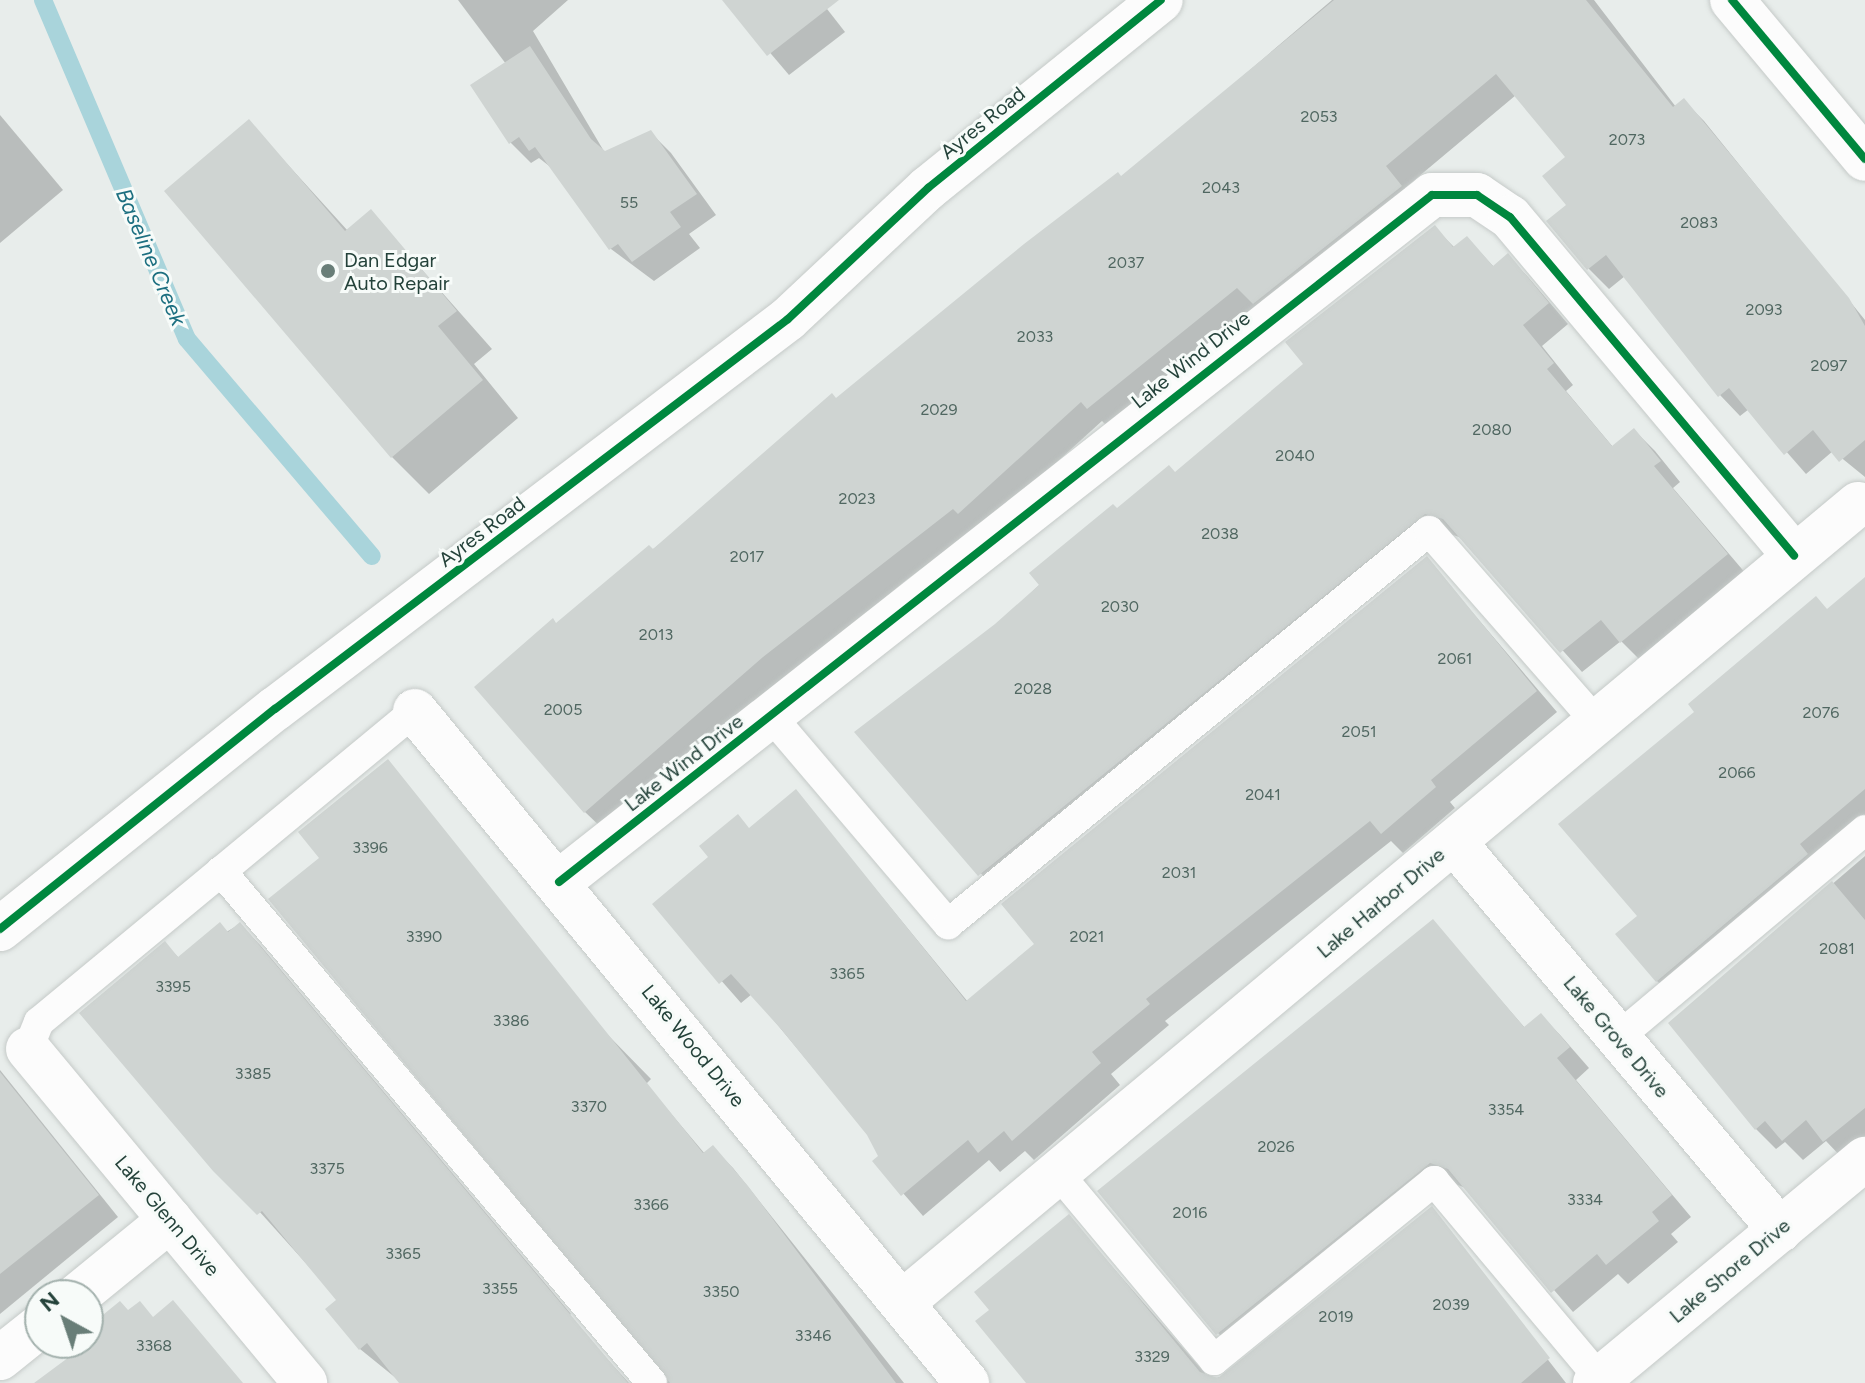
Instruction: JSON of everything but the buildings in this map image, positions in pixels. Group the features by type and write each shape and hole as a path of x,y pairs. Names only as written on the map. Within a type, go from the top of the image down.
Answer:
{"street":[{"name":"Ayres Road","path":"0,929 275,709 788,319 928,188 1161,0"},
{"path":"1732,0 1865,159"},
{"name":"Lake Wind Drive","path":"559,882 1412,205 1455,191 1477,195 1510,217 1794,556"},
{"name":"Lake Harbor Drive","path":"904,1301 1858,504"},
{"name":"Lake Wood Drive","path":"415,711 904,1301 967,1383"},
{"name":"Lake Grove Drive","path":"1454,842 1616,1039 1780,1230"},
{"name":"Lake Glenn Drive","path":"28,1049 305,1383"},
{"name":"Lake Shore Drive","path":"1597,1381 1865,1159"},
{"path":"98,1279 170,1220"},
{"path":"0,1358 24,1339"}],"lane":[{"path":"770,715 948,924 1429,531 1596,722"},
{"path":"28,1049 39,1022 415,711"},
{"path":"1616,1039 1865,830"},
{"path":"221,871 652,1383"},
{"path":"1057,1172 1214,1360 1434,1181 1597,1381"}],"waterway":[{"name":"Baseline Creek","path":"43,0 187,339 372,556"}],"cycle path":[{"path":"0,929 275,709 788,319 928,188 1161,0"},
{"path":"1732,0 1865,159"},
{"path":"559,882 1432,195 1477,195 1510,217 1794,556"}],"place":[{"name":"Dan Edgar Auto Repair","path":"328,271"}]}
